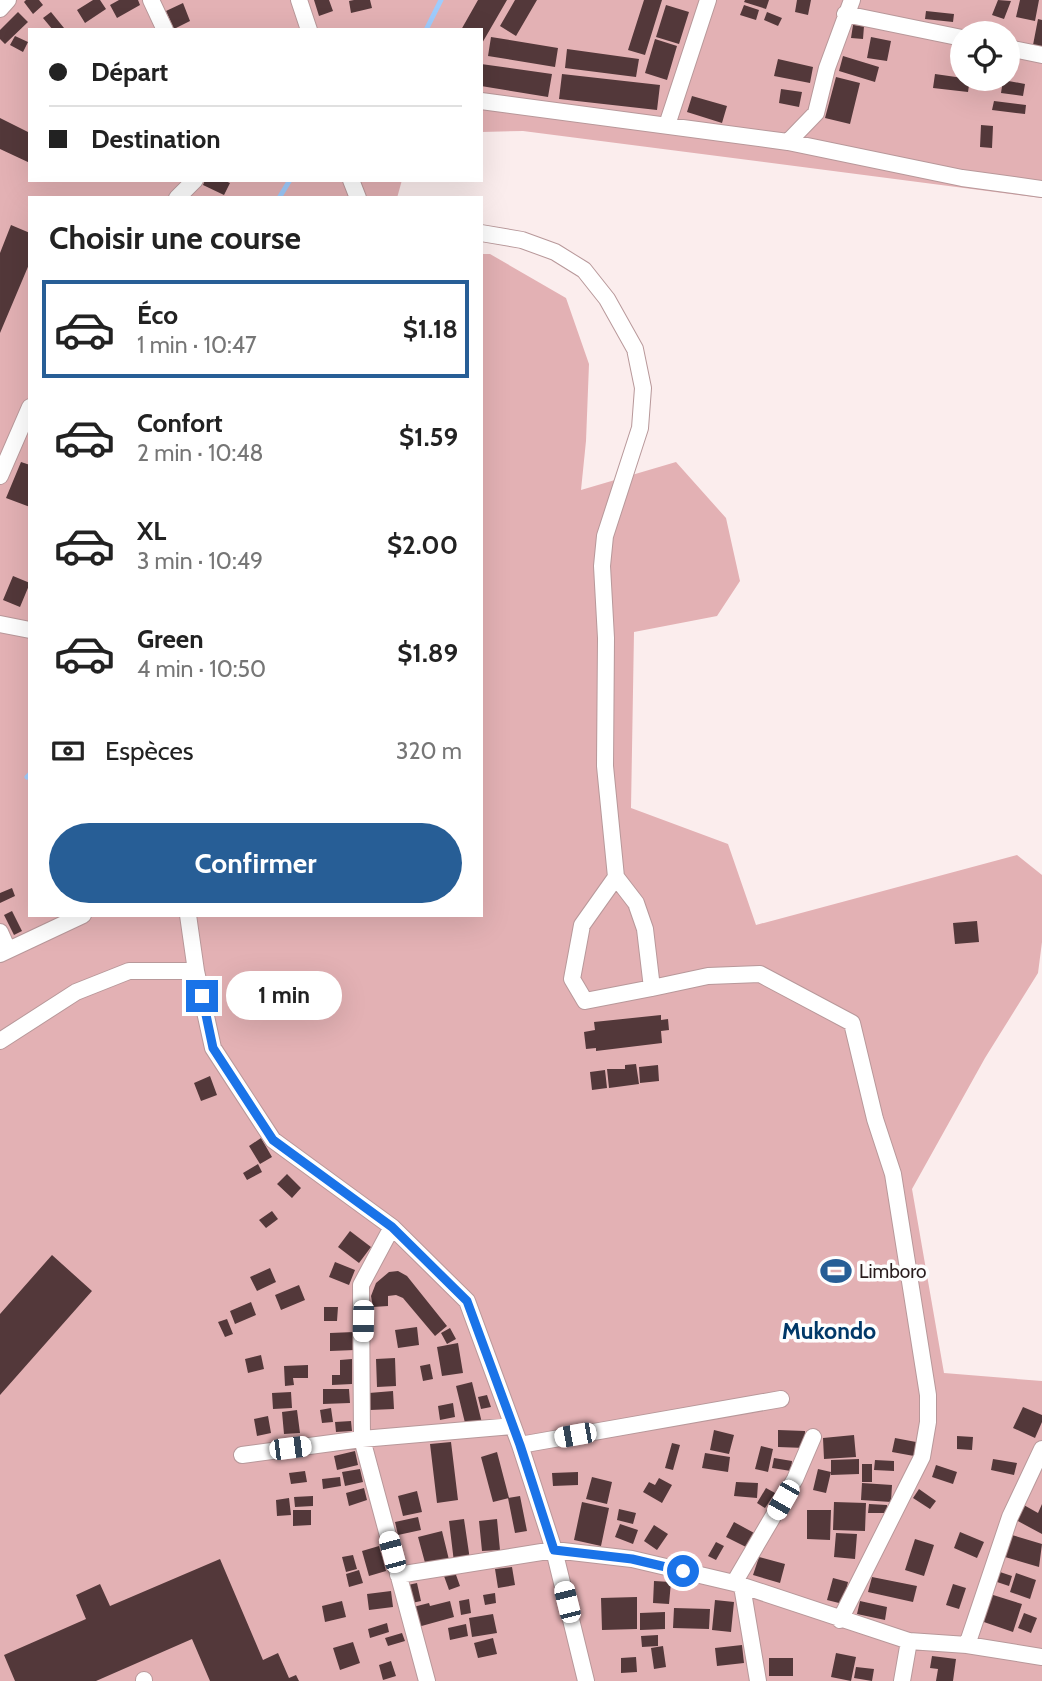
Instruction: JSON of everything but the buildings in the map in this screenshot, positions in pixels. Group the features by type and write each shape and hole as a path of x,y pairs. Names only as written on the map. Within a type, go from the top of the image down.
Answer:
{"street":[{"path":"0,9 8,0"},
{"path":"151,0 164,28"},
{"path":"299,0 308,28"},
{"path":"667,125 708,0"},
{"path":"789,142 816,113 827,68 849,7 950,35"},
{"path":"1020,50 1042,55"},
{"path":"483,101 789,142 962,178 1042,189"},
{"path":"179,196 193,182"},
{"path":"483,233 522,240 555,252 584,270 607,299 635,349 643,388 640,428 605,536 602,566 607,638 606,766 616,877 636,903 645,929 652,988"},
{"path":"0,476 23,437 28,416"},
{"path":"0,624 28,630"},
{"path":"616,877 582,925 572,979 585,1001 708,976 760,974 852,1023 875,1119 893,1174 928,1395 928,1422 922,1457 840,1620"},
{"path":"0,932 4,952 79,917"},
{"path":"188,917 196,971 213,1048 273,1140 392,1227 467,1301 520,1445 554,1550 586,1681"},
{"path":"0,1041 76,992 129,971 196,971"},
{"path":"392,1227 361,1285 362,1439 427,1681"},
{"path":"520,1445 781,1399"},
{"path":"242,1455 362,1439 513,1426"},
{"path":"758,1681 738,1585 795,1479 813,1437"},
{"path":"967,1645 1010,1517 1042,1449"},
{"path":"398,1575 554,1550 632,1559 738,1585 909,1641 967,1645 1042,1657"},
{"path":"902,1681 909,1641"}],"shaded area":[{"path":"0,0 1042,0 1042,198 523,131 483,132 483,28 28,28 28,182 401,182 398,196 28,196 28,917 483,917 483,254 490,254 566,298 589,364 581,490 676,462 726,518 740,581 717,616 634,632 631,808 728,844 756,925 1017,855 1042,875 1042,942 1038,973 985,1058 912,1189 944,1373 1042,1381 1042,1681 0,1681"}],"waterway":[{"path":"427,28 441,0"},
{"path":"280,196 289,182"}],"place":[{"name":"Limboro","path":"836,1271"}],"district":[{"name":"Mukondo","path":"829,1331"}],"route":[{"path":"202,996 213,1048 273,1140 392,1227 467,1301 520,1445 554,1550 632,1559 683,1571"}]}
